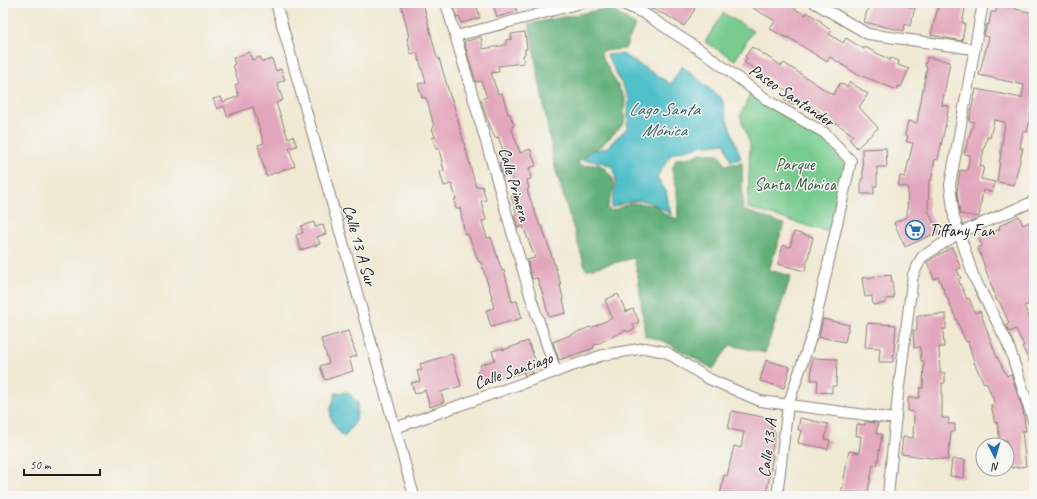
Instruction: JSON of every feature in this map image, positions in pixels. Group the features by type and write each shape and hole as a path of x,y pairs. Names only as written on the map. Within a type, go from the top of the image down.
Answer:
{"street":[{"name":"Calle 13 A Sur","path":"276,3 414,496"},
{"name":"Calle Primera","path":"446,3 531,298 556,372"},
{"path":"456,36 581,3"},
{"name":"Paseo Santander","path":"621,3 645,14 706,54 770,102 825,133 851,161 813,332 788,405"},
{"path":"815,3 868,34 974,49"},
{"path":"983,3 950,185 954,217 973,275 1008,344 1034,423"},
{"path":"888,496 913,275 922,257 959,233 1034,199"},
{"name":"Calle Santiago","path":"395,428 603,355 644,348 666,352 707,378 760,401 896,419"},
{"name":"Calle 13 A","path":"777,496 788,405"}],"green space":[{"path":"609,8 635,25 625,49 602,51 601,55 625,99 624,124 603,144 577,163 584,166 599,164 611,176 614,184 607,209 612,211 630,203 655,205 666,215 678,219 677,189 672,170 676,159 692,157 701,153 719,154 725,165 742,163 743,210 784,224 769,270 791,276 765,353 730,345 713,369 666,342 645,336 638,277 634,258 586,270 555,168 529,24"},
{"path":"723,13 753,31 735,60 705,42"},
{"name":"Parque Santa Mónica","path":"750,94 769,107 821,135 846,164 831,233 748,208 750,144 740,116"}],"water":[{"name":"Lago Santa Mónica","path":"622,54 671,84 682,66 722,99 725,114 741,158 731,162 725,143 699,146 671,154 657,177 666,191 671,215 656,205 642,201 620,204 611,208 616,183 614,168 601,162 583,160 591,151 606,148 627,128 629,99 607,55"},
{"path":"348,392 358,402 356,421 344,437 333,422 331,417 331,407 336,393"}],"building":[{"path":"401,3 423,3 437,58 439,58 452,99 476,187 482,186 486,200 481,201 486,220 482,221 487,238 491,237 502,271 504,270 512,302 517,301 522,318 491,327 486,310 494,308 492,297 481,262 479,262 468,234 465,235 460,208 456,209 454,200 456,199 452,184 444,186 440,172 444,171 439,149 436,149 432,138 435,137 432,128 434,127 428,103 425,97 422,98 418,84 426,82 417,53 411,54 407,38 409,37"},
{"path":"453,3 476,3 480,18 461,23 460,17 457,18"},
{"path":"493,3 514,3 517,12 497,17"},
{"path":"637,3 685,3 695,9 684,26 668,16"},
{"path":"756,3 784,3 806,15 807,12 832,31 829,34 843,43 846,38 864,49 865,47 890,60 891,58 899,61 898,65 909,69 901,87 898,86 897,90 855,73 830,57 827,62 788,37 787,38 770,29 775,21 753,8"},
{"path":"876,3 894,3 915,8 910,26 905,24 904,31 864,22 869,4 876,6"},
{"path":"939,3 966,3 962,23 965,23 962,41 931,35"},
{"path":"997,3 1016,3 1015,9 1034,13 1034,89 1029,124 1027,132 1023,131 1020,148 1023,148 1014,185 997,182 1005,122 994,120 990,138 987,137 980,166 984,167 981,179 995,182 992,192 983,190 979,217 960,214 957,192 960,170 967,171 970,155 964,154 974,122 969,121 976,89 1022,98 1024,85 979,75 989,37 984,36 987,24 989,25 991,12 996,12"},
{"path":"525,32 527,49 525,49 525,54 523,55 524,63 498,66 499,72 491,73 498,94 502,93 508,114 510,114 514,126 511,127 520,153 530,149 536,166 529,168 531,179 527,180 529,189 527,190 540,226 542,226 561,285 566,313 549,317 537,278 532,279 527,260 535,258 523,226 518,228 514,215 517,214 511,196 516,195 511,174 503,177 499,163 504,161 503,158 506,158 498,137 495,138 486,116 481,99 487,97 481,81 476,82 464,42 481,37 483,49 506,45 506,40 512,39 511,34"},
{"path":"752,47 782,66 784,63 833,95 840,83 847,87 850,82 868,94 859,107 878,128 857,148 849,139 853,135 798,97 793,105 784,100 789,92 744,62 747,58 745,56"},
{"path":"249,52 252,60 260,57 262,62 272,59 276,71 281,69 285,80 277,83 283,100 276,103 288,138 293,136 297,146 289,148 295,166 266,176 258,145 264,143 253,107 227,116 224,106 217,109 213,99 221,97 223,102 239,96 235,85 239,83 233,65 235,64 233,58"},
{"path":"927,57 950,62 942,105 949,106 938,160 935,159 931,181 929,180 928,210 938,232 905,247 894,223 907,217 908,187 898,186 900,176 905,177 913,143 906,142 908,136 905,135 908,121 917,123 927,67 925,66"},
{"path":"886,148 887,167 877,167 877,186 874,186 874,194 861,194 861,179 863,179 862,149"},
{"path":"1019,216 1023,225 1029,222 1034,232 1034,302 1024,306 1031,321 1034,320 1034,371 1016,329 1009,332 1006,325 1009,323 999,301 997,301 978,248 982,246 979,238 1000,229 999,226"},
{"path":"314,222 315,227 323,225 326,234 317,237 320,244 301,250 296,235 303,233 301,226"},
{"path":"794,232 813,237 805,271 778,264 783,245 790,247"},
{"path":"952,247 961,268 957,270 961,278 958,279 967,299 969,298 975,313 980,311 996,355 1007,376 1011,374 1023,411 1026,431 1022,431 1026,466 1015,467 1015,437 999,437 997,422 995,423 991,405 995,404 986,382 984,383 975,365 968,341 966,342 938,277 934,279 927,262"},
{"path":"891,275 894,298 886,299 886,303 873,305 872,296 865,297 862,278"},
{"path":"618,294 626,312 633,309 639,322 633,325 635,329 627,332 626,330 593,346 594,348 559,360 553,342 590,327 591,328 612,318 605,300"},
{"path":"946,314 946,329 943,329 944,347 939,347 940,373 945,373 945,383 942,383 942,418 949,418 948,424 955,424 955,432 951,432 948,460 901,454 903,437 913,438 914,416 913,412 908,411 908,398 919,398 920,388 923,388 924,361 921,361 920,347 914,348 913,330 917,330 917,316"},
{"path":"823,319 849,325 845,342 819,337"},
{"path":"867,323 896,325 893,362 879,362 880,348 865,347"},
{"path":"348,331 357,356 349,358 353,371 325,380 320,366 329,363 321,339"},
{"path":"528,341 538,368 531,370 533,373 525,376 524,372 501,379 500,376 482,382 477,371 481,369 480,365 495,360 492,351 503,348 503,350"},
{"path":"452,354 461,386 441,392 444,402 430,407 425,390 415,394 411,383 420,381 417,371 422,370 420,364"},
{"path":"812,358 837,359 836,386 832,386 832,393 817,392 818,380 811,380"},
{"path":"766,360 790,367 784,388 760,381"},
{"path":"732,411 773,419 771,430 775,431 771,454 773,455 766,496 720,496 724,475 727,476 734,446 741,448 744,432 728,429"},
{"path":"800,418 828,424 825,439 830,440 828,449 798,443 801,430 798,430"},
{"path":"865,422 878,423 876,434 882,434 877,466 873,465 867,496 841,496 849,451 859,453 861,436 856,436 857,424 865,425"},
{"path":"952,459 965,460 964,478 950,476"}],"place":[{"name":"Tiffany Fan","path":"915,230"}]}
